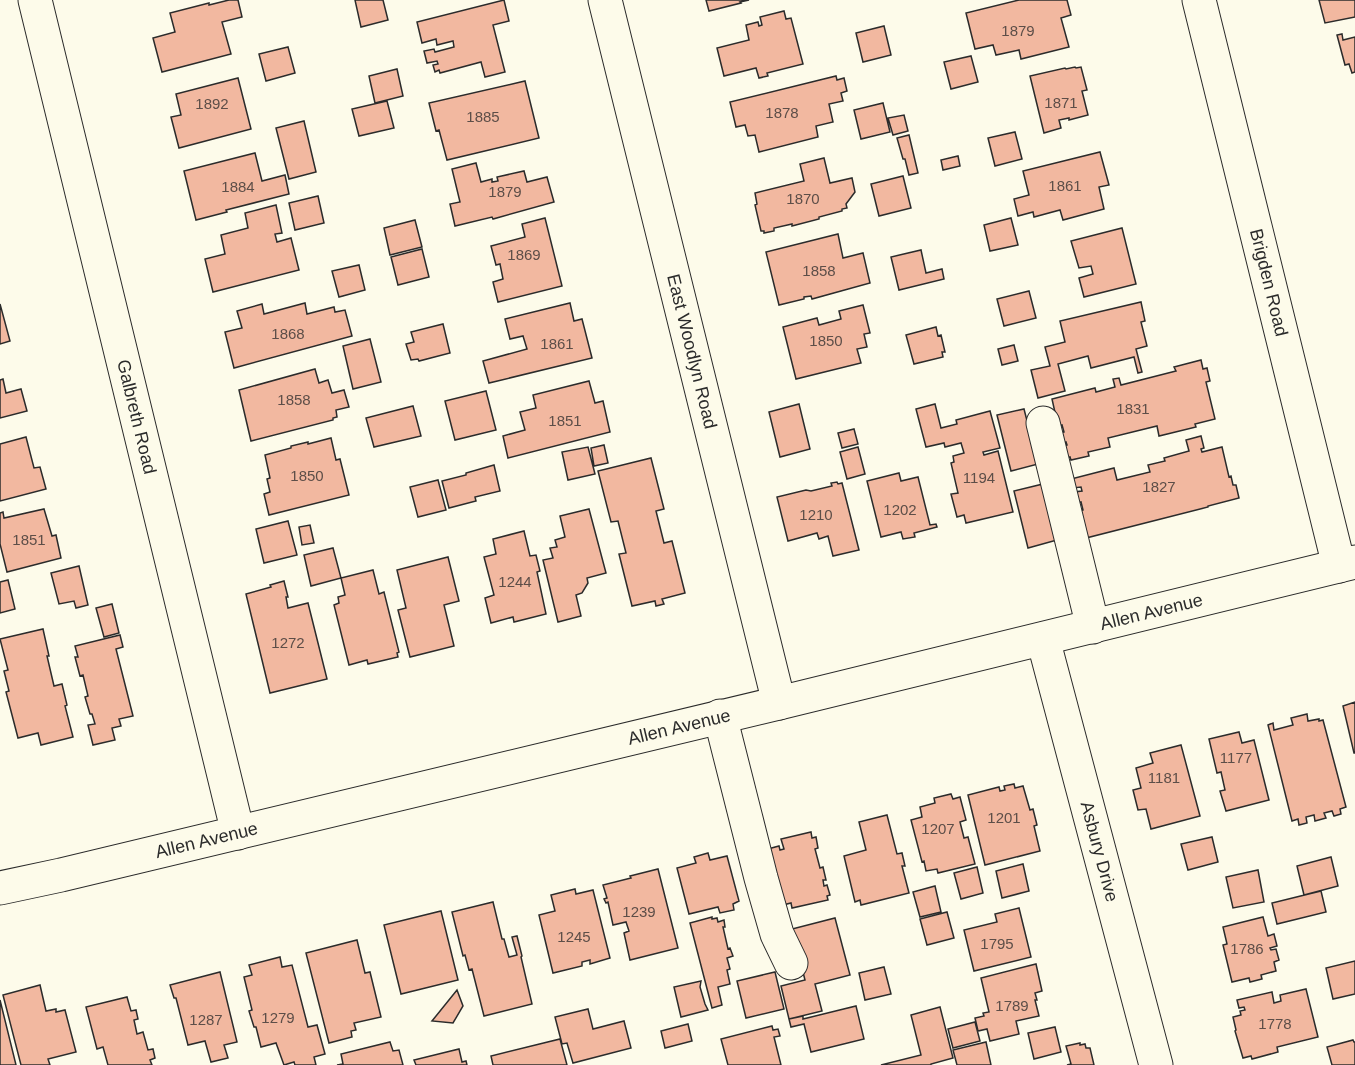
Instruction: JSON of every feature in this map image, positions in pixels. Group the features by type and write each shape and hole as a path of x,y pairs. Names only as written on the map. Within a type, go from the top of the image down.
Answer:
{"street":[{"name":"Galbreth Road","path":"35,0 237,832"},
{"name":"East Woodlyn Road","path":"604,0 779,703"},
{"name":"Brigden Road","path":"1199,0 1347,564"},
{"path":"1043,423 1093,627"},
{"name":"Allen Avenue","path":"0,888 779,703 1347,564"},
{"name":"Asbury Drive","path":"1043,639 1156,1065"},
{"path":"720,716 777,934 791,963"}],"building":[{"path":"238,0 242,17 222,22 231,54 162,72 153,38 175,32 170,13"},
{"path":"355,0 383,0 388,20 361,27"},
{"path":"504,0 509,21 493,25 505,72 485,77 481,62 440,73 439,70 435,72 433,65 438,64 437,61 427,63 424,51 434,49 435,52 454,47 453,41 437,45 436,39 422,43 417,22"},
{"path":"706,0 749,0 709,11"},
{"path":"1019,0 1067,0 1071,15 1061,18 1069,47 1021,59 1019,50 996,55 993,45 975,49 966,13"},
{"path":"1319,0 1355,0 1355,17 1325,23"},
{"path":"784,11 786,19 791,18 803,64 767,73 768,76 759,78 756,68 724,76 717,48 749,40 746,25 758,22 759,26 762,25 760,17"},
{"path":"884,26 891,55 863,62 856,33"},
{"path":"1342,34 1343,40 1355,37 1355,72 1352,73 1349,64 1345,65 1337,35"},
{"path":"288,47 295,73 266,81 259,54"},
{"path":"971,56 978,82 951,89 944,62"},
{"path":"1081,67 1087,90 1082,91 1088,115 1059,120 1061,128 1044,133 1030,76"},
{"path":"397,69 403,96 375,103 369,76"},
{"path":"836,76 837,80 844,78 847,91 841,93 843,101 829,104 833,122 816,126 818,137 759,152 755,135 748,136 745,125 736,127 730,102"},
{"path":"238,78 251,129 179,148 171,117 181,115 176,94"},
{"path":"525,81 539,138 447,160 429,103"},
{"path":"387,101 394,128 359,136 352,109"},
{"path":"883,103 890,132 861,139 854,110"},
{"path":"904,115 908,131 893,135 888,118"},
{"path":"304,121 316,172 289,179 276,128"},
{"path":"1015,132 1022,159 995,166 988,138"},
{"path":"909,135 918,173 909,175 897,138"},
{"path":"1100,152 1109,185 1099,187 1104,209 1063,220 1060,210 1034,217 1033,212 1018,216 1014,199 1029,195 1023,171"},
{"path":"255,153 262,181 285,175 289,194 196,220 184,171"},
{"path":"958,156 960,166 943,170 941,160"},
{"path":"824,158 830,183 852,178 855,192 846,204 847,208 819,217 819,219 774,228 774,231 764,233 761,231 755,205 757,204 755,193 804,181 800,164"},
{"path":"476,163 481,182 492,179 492,182 498,181 497,177 524,171 527,182 547,177 554,202 493,219 492,217 455,226 450,204 460,202 452,169"},
{"path":"903,176 911,208 879,216 871,184"},
{"path":"318,196 324,223 295,230 289,203"},
{"path":"276,205 282,233 275,234 277,242 291,238 299,270 213,292 205,259 225,254 221,235 248,228 245,213"},
{"path":"545,218 562,286 498,302 493,282 503,279 500,264 496,265 491,246 525,237 522,224"},
{"path":"1011,218 1018,245 990,251 984,225"},
{"path":"415,220 422,247 390,255 384,228"},
{"path":"1122,228 1136,284 1084,297 1079,278 1093,274 1091,266 1079,268 1071,241"},
{"path":"838,234 843,258 863,253 870,283 812,299 811,296 804,297 804,299 779,305 766,252"},
{"path":"422,249 429,277 398,285 391,257"},
{"path":"921,250 926,273 942,269 944,279 899,290 891,257"},
{"path":"359,265 365,290 339,297 332,271"},
{"path":"1029,291 1036,318 1004,326 997,299"},
{"path":"1141,302 1145,321 1141,322 1147,346 1136,349 1142,372 1138,373 1134,357 1091,368 1088,356 1058,364 1065,391 1038,398 1031,370 1050,366 1045,347 1065,342 1060,321"},
{"path":"305,303 307,314 334,307 335,312 345,310 352,336 234,368 225,332 242,328 237,311 262,304 264,314"},
{"path":"570,303 574,321 582,319 592,358 489,383 483,361 527,349 523,336 510,339 505,319"},
{"path":"0,304 10,341 0,344"},
{"path":"863,305 870,333 864,334 867,347 857,349 861,363 796,379 783,327 817,318 819,325 841,319 839,311"},
{"path":"443,324 450,353 419,361 418,359 411,360 406,344 414,342 411,332"},
{"path":"936,327 938,336 941,335 945,352 942,352 943,357 914,364 906,335"},
{"path":"370,339 381,382 353,389 343,346"},
{"path":"1014,345 1018,361 1002,365 998,349"},
{"path":"1201,360 1203,369 1207,368 1210,381 1206,382 1215,419 1195,424 1196,427 1159,436 1157,426 1108,438 1110,447 1088,452 1089,456 1071,460 1070,457 1066,458 1063,446 1067,445 1066,442 1063,443 1060,433 1064,432 1062,425 1058,426 1052,399 1095,388 1096,392 1115,387 1113,379 1119,378 1121,385 1176,371 1174,367"},
{"path":"315,369 319,383 328,380 332,393 344,390 349,407 336,410 337,417 333,420 251,441 239,390"},
{"path":"3,379 6,393 21,389 27,411 0,418 0,380"},
{"path":"589,381 595,403 603,401 610,432 508,458 503,436 525,430 520,412 536,408 533,395"},
{"path":"486,391 496,430 455,440 445,401"},
{"path":"799,404 810,449 780,457 769,412"},
{"path":"935,404 941,428 957,424 956,420 990,411 1000,448 983,452 984,455 998,451 1013,512 966,523 964,515 957,517 951,494 958,493 951,463 954,462 953,456 964,453 961,443 945,447 944,443 926,447 916,409"},
{"path":"413,406 421,436 374,447 366,418"},
{"path":"1024,409 1038,464 1011,471 997,415"},
{"path":"854,429 858,444 842,448 838,433"},
{"path":"1201,436 1204,448 1201,449 1202,452 1222,447 1229,477 1231,476 1233,485 1236,485 1239,498 1086,538 1079,511 1083,510 1081,502 1077,503 1074,492 1082,491 1081,487 1073,488 1071,479 1114,468 1117,480 1150,472 1148,465 1189,451 1186,440"},
{"path":"26,437 34,468 40,467 46,489 0,501 0,444"},
{"path":"331,438 336,460 340,459 349,495 269,515 264,494 270,492 267,479 270,478 265,455 291,448 291,446"},
{"path":"604,445 608,463 594,466 591,448"},
{"path":"588,447 595,474 568,480 562,452"},
{"path":"858,447 865,474 847,479 840,452"},
{"path":"651,458 664,509 656,511 664,543 672,541 685,593 662,599 664,604 656,606 655,601 632,606 619,554 626,553 618,521 611,522 598,471"},
{"path":"494,465 500,491 475,497 476,501 449,508 442,481"},
{"path":"899,473 901,481 918,477 930,525 936,524 937,527 914,533 915,537 903,539 901,532 881,537 867,481"},
{"path":"438,480 446,510 418,517 410,487"},
{"path":"831,483 842,483 859,550 833,556 828,536 819,539 817,533 788,541 777,497 832,486"},
{"path":"1043,484 1057,540 1028,548 1014,491"},
{"path":"44,509 52,536 56,535 61,558 7,572 0,544 0,513 3,512 4,518"},
{"path":"589,509 606,573 587,578 588,583 582,593 576,595 581,616 558,622 543,560 553,558 550,548 557,547 555,540 565,537 560,516"},
{"path":"288,521 297,555 264,563 256,529"},
{"path":"310,525 314,543 302,545 299,527"},
{"path":"524,531 530,556 536,555 540,571 537,572 546,614 514,622 513,617 491,623 485,598 494,595 484,557 496,554 493,539"},
{"path":"333,548 341,578 311,586 304,555"},
{"path":"448,557 459,601 444,605 454,646 410,657 398,610 406,608 397,570"},
{"path":"79,566 88,605 76,608 74,601 59,604 51,573"},
{"path":"373,570 379,594 384,592 399,652 398,657 368,664 367,660 349,665 334,605 339,603 338,597 345,595 341,578"},
{"path":"8,580 15,609 0,613 0,582"},
{"path":"284,581 288,608 308,603 327,679 270,693 246,594"},
{"path":"112,604 119,633 104,637 96,608"},
{"path":"43,629 54,686 62,684 73,737 41,745 38,733 18,738 6,692 9,691 4,671 8,670 0,639"},
{"path":"120,635 123,647 116,649 133,716 119,719 121,726 112,728 115,740 93,745 88,725 95,724 85,697 88,696 83,675 80,676 75,657 78,657 75,646"},
{"path":"1355,702 1355,753 1354,753 1343,706"},
{"path":"1307,714 1308,721 1323,720 1346,807 1340,809 1341,814 1334,816 1332,811 1324,813 1326,818 1315,821 1314,815 1306,817 1307,823 1299,825 1298,819 1292,821 1268,725 1273,723 1274,730 1293,725 1291,718"},
{"path":"1239,732 1242,743 1254,740 1269,800 1226,811 1220,791 1225,790 1221,772 1217,773 1209,739"},
{"path":"1181,745 1200,816 1151,829 1146,809 1138,810 1133,790 1141,788 1136,768 1153,763 1150,753"},
{"path":"1014,784 1015,788 1023,786 1030,810 1033,809 1037,825 1034,826 1040,851 985,865 968,795 999,787 1000,791 1005,790 1004,786"},
{"path":"951,794 953,799 960,797 966,820 960,822 964,838 968,837 975,864 938,873 937,869 926,871 911,820 922,817 920,807 935,803 934,798"},
{"path":"887,815 897,854 902,853 905,866 902,866 909,893 861,905 860,900 855,902 844,856 866,850 859,822"},
{"path":"811,832 812,838 816,837 818,848 815,849 820,868 823,867 826,880 823,880 824,886 827,885 830,895 827,896 828,900 792,908 791,903 775,907 764,850 779,846 780,850 784,849 781,839"},
{"path":"1212,837 1218,862 1188,870 1181,844"},
{"path":"708,853 710,860 727,856 739,901 733,904 734,910 720,913 718,907 689,914 677,868 696,863 694,857"},
{"path":"1331,857 1338,886 1304,895 1297,866"},
{"path":"1023,864 1029,891 1002,898 996,871"},
{"path":"977,867 983,893 961,899 954,873"},
{"path":"658,869 678,948 630,960 624,933 629,931 626,922 613,925 608,902 606,903 604,899 607,898 603,885"},
{"path":"1258,870 1264,902 1233,908 1226,877"},
{"path":"935,886 941,912 920,917 913,892"},
{"path":"575,889 576,894 593,890 610,958 590,964 590,960 582,962 582,966 553,973 539,915 555,911 551,895"},
{"path":"1321,891 1326,912 1277,924 1272,903"},
{"path":"493,902 509,957 517,955 512,937 517,936 532,1004 484,1016 472,969 469,970 465,955 463,956 452,912"},
{"path":"1019,908 1031,957 974,971 964,930 997,922 995,914"},
{"path":"441,911 458,980 401,994 384,925"},
{"path":"947,912 954,938 927,945 920,919"},
{"path":"712,917 712,919 717,918 718,922 724,920 725,927 723,927 728,949 730,948 733,956 727,958 730,984 718,987 722,1005 712,1008 690,923"},
{"path":"1263,917 1268,936 1274,934 1277,946 1270,948 1271,950 1276,949 1279,960 1274,962 1276,971 1261,975 1262,979 1250,982 1249,978 1232,982 1223,945 1227,944 1223,927"},
{"path":"835,918 850,975 815,984 822,1011 789,1019 781,986 805,980 792,929"},
{"path":"357,940 365,973 370,972 381,1017 354,1023 356,1030 351,1031 352,1037 329,1043 306,953"},
{"path":"280,957 282,967 292,965 308,1027 317,1025 325,1054 314,1057 316,1065 295,1065 294,1062 284,1065 276,1043 261,1047 256,1027 254,1027 244,977 252,975 249,965"},
{"path":"1355,961 1355,994 1333,999 1326,968"},
{"path":"1036,964 1042,991 1035,993 1039,1016 1016,1021 1019,1034 990,1041 987,1029 978,1031 975,1018 989,1012 981,978"},
{"path":"884,967 891,994 865,1000 859,973"},
{"path":"220,972 237,1042 224,1045 228,1058 211,1062 205,1041 188,1045 176,998 174,998 170,985"},
{"path":"775,972 784,1009 746,1018 737,981"},
{"path":"701,981 700,987 708,1010 681,1017 674,987"},
{"path":"40,985 46,1011 65,1010 76,1052 48,1059 50,1065 21,1065 3,995"},
{"path":"1306,989 1318,1037 1277,1047 1278,1052 1252,1059 1251,1056 1243,1058 1233,1017 1241,1015 1240,1011 1245,1010 1244,1007 1239,1008 1237,1000 1272,992 1274,1003 1281,1001 1280,995"},
{"path":"457,990 463,1006 453,1023 432,1021"},
{"path":"127,997 131,1011 136,1010 138,1019 134,1020 137,1034 143,1032 148,1050 153,1049 155,1058 150,1060 152,1065 108,1065 103,1047 97,1049 86,1007"},
{"path":"0,1000 16,1065 0,1065"},
{"path":"856,1006 864,1039 811,1052 804,1024 791,1027 789,1019 803,1016 803,1019"},
{"path":"940,1007 953,1058 931,1065 881,1065 921,1055 911,1015"},
{"path":"588,1009 593,1029 624,1021 631,1048 573,1063 567,1043 562,1044 555,1017"},
{"path":"975,1022 980,1041 953,1048 948,1029"},
{"path":"688,1024 692,1041 665,1048 661,1031"},
{"path":"772,1026 773,1030 778,1029 780,1036 774,1037 781,1065 728,1065 721,1039"},
{"path":"1055,1027 1061,1052 1034,1059 1028,1033"},
{"path":"560,1039 567,1065 493,1065 491,1056"},
{"path":"1353,1040 1355,1042 1355,1065 1332,1065 1327,1047"},
{"path":"390,1042 393,1051 399,1050 403,1065 337,1065 343,1064 341,1054"},
{"path":"986,1042 991,1065 957,1065 953,1050"},
{"path":"1080,1043 1090,1048 1094,1065 1067,1065 1071,1064 1066,1046"},
{"path":"459,1049 462,1062 466,1061 467,1065 416,1065 414,1060"}]}
